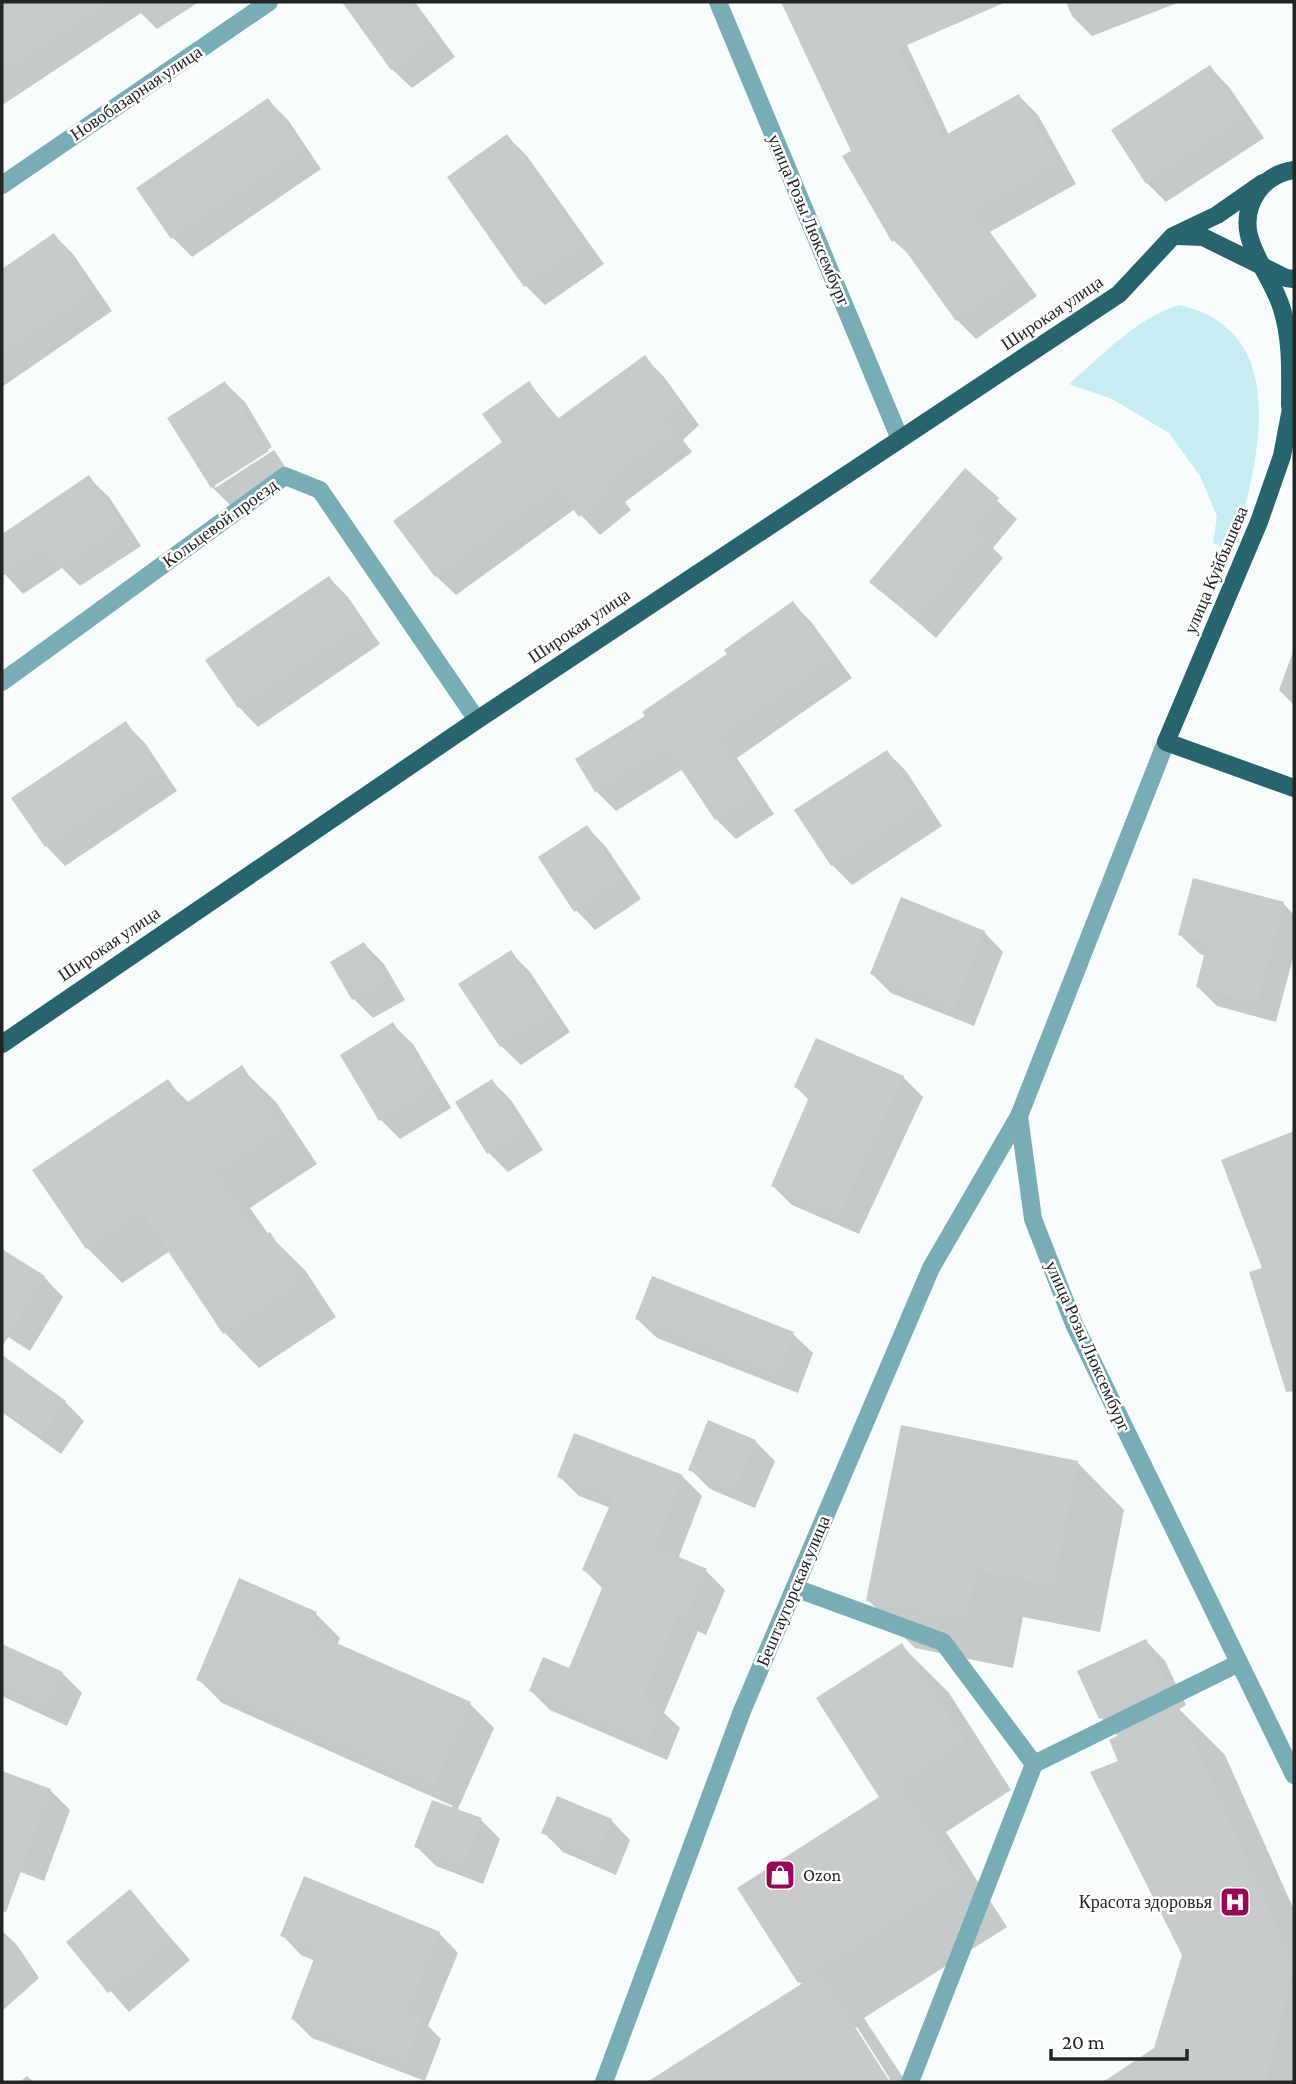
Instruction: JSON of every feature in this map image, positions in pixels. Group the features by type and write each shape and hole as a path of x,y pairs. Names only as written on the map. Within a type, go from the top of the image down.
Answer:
{"main road":[{"path":"1263,183 1291,168"},
{"name":"Широкая улица","path":"2,1044 477,719 1119,294 1173,236 1217,215 1263,183"},
{"name":"улица Куйбышева","path":"1166,742 1259,522 1282,456 1292,401 1291,345 1282,307 1265,267 1251,248 1246,225 1250,202 1263,183"},
{"path":"1173,236 1203,237 1294,279"},
{"path":"1166,742 1294,788"}],"street":[{"name":"Новобазарная улица","path":"2,185 269,2"},
{"name":"улица Розы Люксембург","path":"718,2 900,439"},
{"name":"Кольцевой проезд","path":"2,682 285,475 320,491 477,719"},
{"name":"улица Розы Люксембург","path":"1166,742 1020,1116 1033,1219 1074,1324 1294,1775"},
{"name":"Бештаугорская улица","path":"604,2082 742,1711 931,1268 1020,1116"},
{"path":"795,1588 943,1642 1034,1763"},
{"path":"910,2082 1034,1763 1239,1663"}],"shaded area":[{"path":"1179,305 1216,320 1240,342 1254,372 1259,406 1257,443 1251,480 1233,551 1213,543 1217,516 1200,476 1169,433 1112,399 1069,384 1134,328"}],"building":[{"path":"2,2 110,2 2,73"},
{"path":"342,2 412,2 437,37 391,70"},
{"path":"781,2 1006,2 898,49 942,137 1019,94 1058,164 973,212 1019,277 956,321 897,239 892,242 842,156 851,151"},
{"path":"1210,65 1245,118 1146,184 1111,130"},
{"path":"268,98 303,149 171,239 136,188"},
{"path":"507,134 585,244 524,287 447,177"},
{"path":"54,233 94,291 2,354 2,269"},
{"path":"645,355 681,405 665,420 674,432 607,481 613,490 579,517 557,488 435,577 393,521 502,442 482,414 529,381 556,420"},
{"path":"225,381 269,451 211,488 167,418"},
{"path":"965,468 999,498 974,528 985,537 916,620 869,582"},
{"path":"89,475 123,526 59,568 45,547 2,576 2,534"},
{"path":"329,576 362,624 238,708 205,660"},
{"path":"793,601 834,658 719,738 756,794 715,820 667,748 595,792 575,759 645,716 642,712 727,654 724,650"},
{"path":"126,721 159,771 45,847 11,798"},
{"path":"887,750 923,806 831,866 794,810"},
{"path":"587,825 623,879 574,912 538,857"},
{"path":"1193,878 1284,902 1257,1004 1196,987 1207,943 1178,935"},
{"path":"901,897 985,931 954,1008 870,974"},
{"path":"364,942 386,980 352,1000 330,962"},
{"path":"511,950 552,1012 500,1047 458,984"},
{"path":"393,1022 433,1088 379,1121 340,1055"},
{"path":"816,1038 904,1076 839,1216 771,1186 810,1095 794,1087"},
{"path":"242,1065 283,1128 217,1172 260,1238 270,1232 302,1282 223,1334 142,1212 86,1249 32,1170 168,1079 185,1104"},
{"path":"492,1079 524,1130 487,1154 455,1102"},
{"path":"1294,1131 1294,1391 1286,1392 1249,1272 1262,1268 1221,1160"},
{"path":"2,1249 45,1276 2,1347"},
{"path":"652,1276 794,1332 778,1375 635,1319"},
{"path":"2,1355 66,1401 41,1436 2,1408"},
{"path":"708,1420 756,1440 736,1489 688,1470"},
{"path":"901,1425 1078,1461 1053,1585 976,1570 966,1621 866,1601"},
{"path":"574,1433 683,1475 656,1547 707,1569 686,1616 679,1613 642,1699 661,1707 647,1742 529,1691 543,1657 569,1668 605,1581 582,1570 613,1498 557,1477"},
{"path":"239,1578 317,1612 309,1631 471,1702 434,1786 196,1680"},
{"path":"1146,1639 1168,1685 1099,1719 1077,1671"},
{"path":"902,1643 965,1742 900,1784 960,1879 798,1983 737,1888 879,1797 816,1698"},
{"path":"2,1644 63,1672 47,1708 2,1687"},
{"path":"1178,1706 1294,1965 1266,2082 1103,2082 1154,2048 1182,1955 1090,1772 1118,1761 1109,1740"},
{"path":"2,1771 51,1789 6,1912 2,1911"},
{"path":"557,1796 612,1819 596,1856 541,1833"},
{"path":"432,1800 482,1818 464,1866 414,1847"},
{"path":"304,1876 440,1932 407,2012 422,2018 405,2063 291,2019 317,1951 280,1936"},
{"path":"130,1889 172,1940 108,1993 66,1942"},
{"path":"820,1972 890,2082 647,2082"}],"place":[{"name":"Ozon","path":"780,1875"},
{"name":"Красота здоровья","path":"1235,1902"}]}
